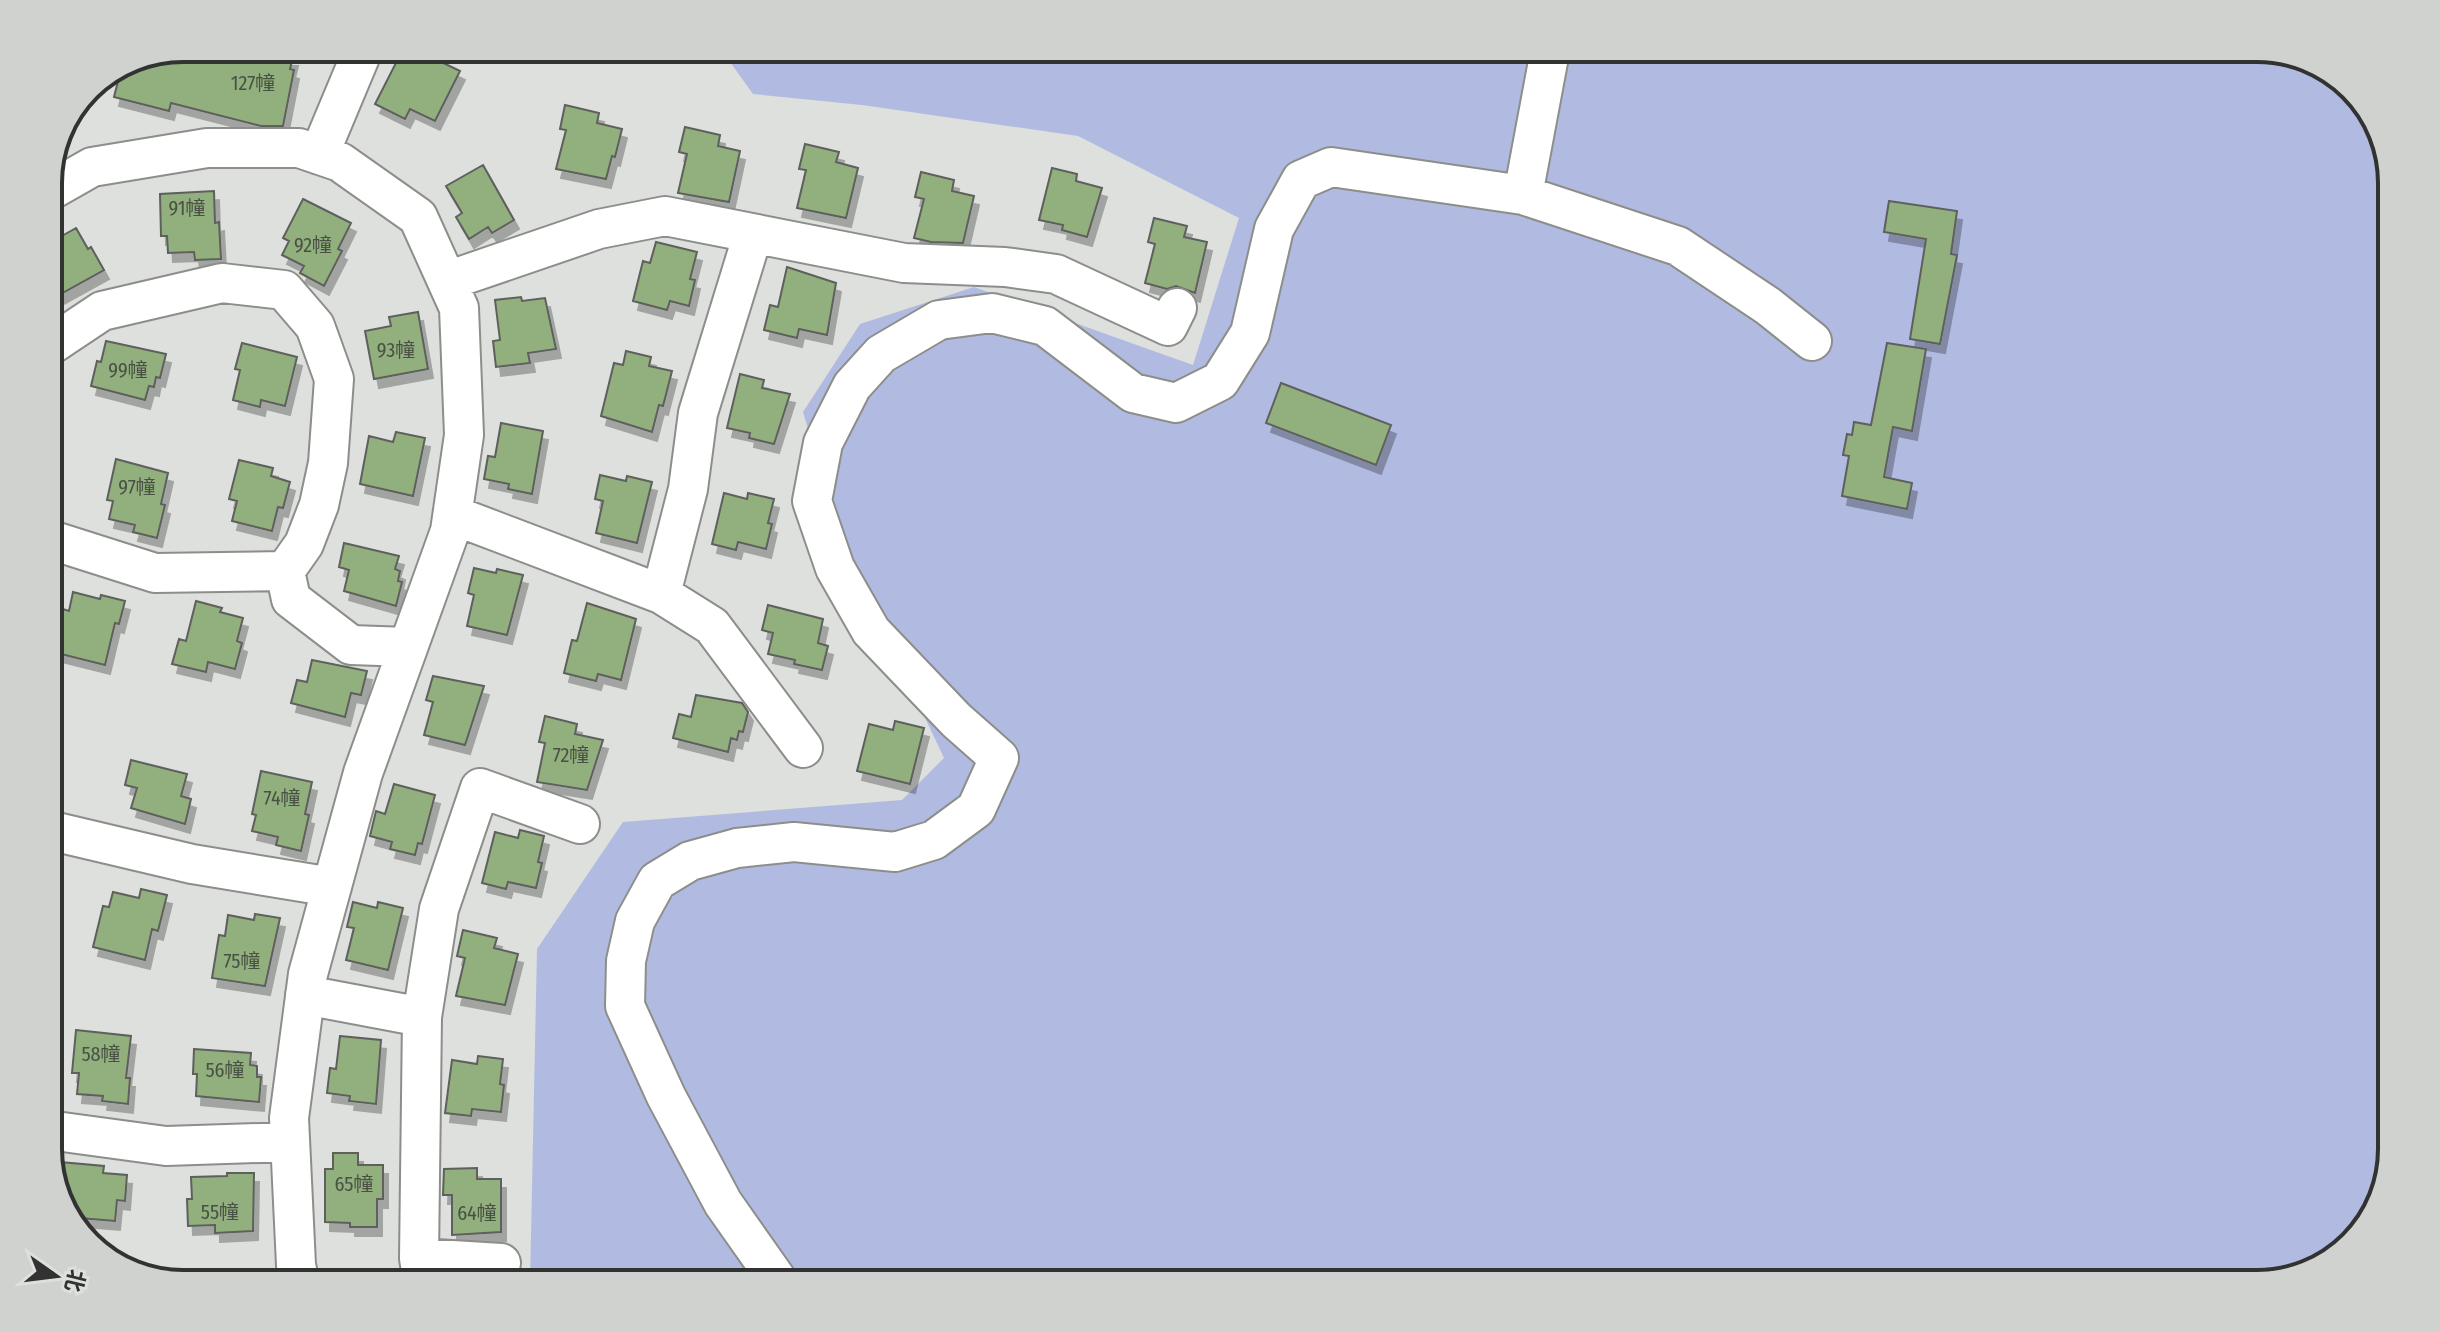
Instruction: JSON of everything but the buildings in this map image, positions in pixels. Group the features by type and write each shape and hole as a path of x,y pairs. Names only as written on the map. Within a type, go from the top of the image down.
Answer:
{"street":[{"path":"319,155 358,62"},
{"path":"1523,195 1548,62"},
{"path":"62,184 92,167 207,148 299,148 340,162 418,217 459,308 464,435 450,531 363,773 308,974 289,1118 297,1270"},
{"path":"770,1270 723,1203 666,1096 625,1006 626,961 635,921 657,881 690,861 737,848 794,842 895,852 934,840 976,809 999,758 956,720 871,631 835,568 812,501 823,443 852,386 881,354 939,320 992,313 1045,326 1133,393 1176,403 1220,381 1250,333 1274,229 1301,180 1331,167 1523,195 1678,246 1768,306 1812,341"},
{"path":"447,281 599,229 665,216 904,263 1005,267 1056,274 1168,326 1177,308"},
{"path":"661,594 688,489 698,413 753,234"},
{"path":"62,338 102,311 222,283 284,290 315,326 334,379 328,463 319,505 304,544 285,571 291,599 351,645 408,647"},
{"path":"453,515 661,594 712,626 803,748"},
{"path":"62,543 155,573 285,571"},
{"path":"421,1270 422,1017 439,909 480,788 580,824"},
{"path":"62,833 192,864 332,887"},
{"path":"305,995 422,1017"},
{"path":"62,1132 166,1146 290,1142"},
{"path":"431,1270 501,1263"}],"shaded area":[{"path":"730,62 2257,62 2296,68 2324,82 2348,103 2366,129 2378,175 2378,1149 2372,1188 2358,1216 2337,1240 2311,1258 2288,1266 2257,1270 530,1270 537,949 623,822 902,800 944,758 843,544 803,412 860,324 974,287 1193,365 1239,218 1078,136 862,105 753,94"}]}
